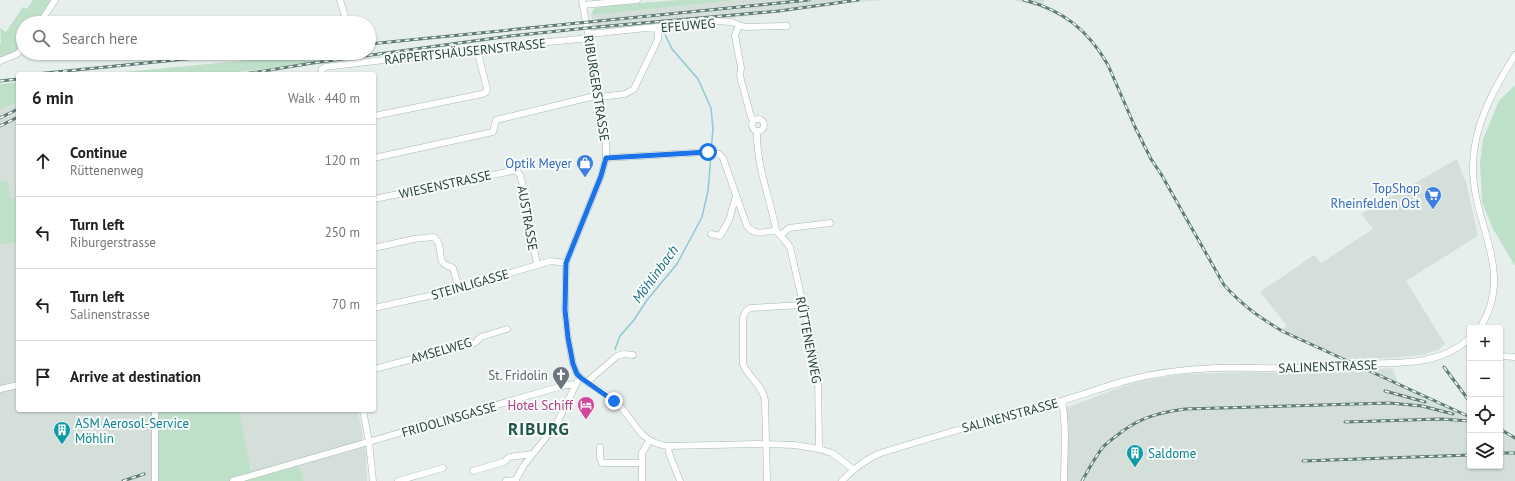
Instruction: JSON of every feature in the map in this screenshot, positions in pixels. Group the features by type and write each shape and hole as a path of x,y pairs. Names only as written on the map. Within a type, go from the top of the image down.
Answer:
{"street":[{"path":"45,16 56,0"},
{"path":"340,0 345,16"},
{"path":"582,2 637,0"},
{"name":"RIBURGERSTRASSE","path":"581,378 577,374 573,364 568,338 565,310 566,263 601,176 606,158 606,136 600,96 582,2"},
{"name":"EFEUWEG","path":"589,36 716,21 731,22 745,27 787,26"},
{"path":"739,25 735,35 741,68 740,76 751,118 753,120 751,126 753,130 757,131 764,128 762,120 758,118 753,120"},
{"path":"376,158 493,132 496,120 600,96 625,94 634,89 658,39 658,27"},
{"name":"RAPPERTSHÄUSERNSTRASSE","path":"321,72 325,67 589,36"},
{"path":"376,116 486,92 487,88 477,49"},
{"path":"0,61 16,54"},
{"path":"1482,325 1492,305 1496,276 1492,251 1474,184 1474,155 1479,128 1486,108 1515,55"},
{"name":"RÜTTENENWEG","path":"757,131 761,167 778,232 790,246 818,370 819,449"},
{"path":"606,158 710,152 719,154 723,158 749,229 758,232 778,232 789,228 830,223"},
{"name":"WIESENSTRASSE","path":"376,199 517,171"},
{"name":"AUSTRASSE","path":"517,171 522,182 537,266"},
{"path":"711,234 720,236 728,220 736,196"},
{"path":"376,248 414,239 433,237 438,242 442,262 453,268 459,289"},
{"name":"STEINLIGASSE","path":"376,308 459,289 551,261 566,263"},
{"path":"767,481 767,444 764,392 746,371 743,364 743,317 746,310 750,308 803,305"},
{"name":"AMSELWEG","path":"376,368 475,343 481,337 507,329"},
{"name":"SALINENSTRASSE","path":"842,481 864,461 878,454 997,418 1062,401 1124,381 1184,370 1216,368 1298,368 1354,364 1410,363 1447,354 1467,343"},
{"path":"587,382 617,356 624,354 633,355"},
{"path":"1503,356 1515,357"},
{"path":"506,481 515,480 532,454 556,425 568,403 575,384 581,378 616,402 637,428 656,445 795,445 832,453 853,470"},
{"name":"FRIDOLINSGASSE","path":"233,481 562,386 575,384"},
{"path":"0,389 16,385"},
{"path":"1062,401 1064,481"},
{"path":"155,412 155,481"},
{"path":"364,412 373,481"},
{"path":"642,481 641,463 643,449 649,440"},
{"path":"668,446 669,453 680,481"},
{"path":"600,447 600,458 602,463 641,463"},
{"path":"473,470 504,462 509,456 532,454"},
{"path":"398,481 443,468"}],"shaded area":[{"path":"737,0 886,0 843,3 758,15 593,31 591,15"},
{"path":"1013,0 1045,0 1041,7"},
{"path":"16,104 16,198 11,199 8,181 0,182 0,109"},
{"path":"1457,159 1466,182 1478,236 1406,281 1445,344 1438,350 1422,355 1389,358 1341,359 1279,332 1287,326 1260,292 1314,255 1321,263 1373,229 1361,214"},
{"path":"16,242 16,412 159,412 159,481 0,481 0,245"},
{"path":"1392,368 1398,382 1467,415 1467,469 1503,469 1503,431 1515,437 1515,481 1064,481 1063,409 1124,386 1155,378 1185,374 1252,372 1329,373"},
{"path":"239,412 358,412 366,453 367,481 304,481 297,459 251,472"}],"green space":[{"path":"33,0 51,0 41,16 17,16 23,7 27,9"},
{"path":"679,0 737,0 591,15 595,8 613,5"},
{"path":"16,17 16,50 0,58 0,28 6,32"},
{"path":"250,60 323,60 238,72 124,72"},
{"path":"16,82 16,104 0,109 0,84"},
{"path":"1515,85 1515,266 1493,229 1482,202 1480,163 1483,139 1499,101"},
{"path":"8,181 11,199 16,198 16,242 0,245 0,182"},
{"path":"159,412 239,412 251,471 297,459 304,481 159,481"}],"waterway":[{"name":"Möhlinbach","path":"663,30 672,49 698,79 711,108 713,129 711,151"},
{"name":"Möhlinbach","path":"615,349 620,336 677,264 702,217 708,191 711,155"}],"railway":[{"path":"376,43 809,0"},
{"path":"376,54 510,36 779,11 858,0"},
{"path":"1024,0 1051,9 1073,23 1092,41 1108,65 1135,127 1151,159 1224,285 1238,299 1259,316 1282,331 1467,416"},
{"path":"56,72 175,60"},
{"path":"257,72 335,60"},
{"path":"0,81 16,79"},
{"path":"0,118 16,110"},
{"path":"0,126 16,118"},
{"path":"1444,367 1467,398"},
{"path":"1385,391 1425,402"},
{"path":"1082,481 1103,447 1123,431 1148,417 1185,409 1389,403 1422,406 1453,414"},
{"path":"1345,422 1441,419 1467,421"},
{"path":"1503,431 1515,438"},
{"path":"1503,453 1515,453"},
{"path":"1303,461 1467,455"},
{"path":"123,481 144,474"}],"place":[{"name":"Optik Meyer","path":"585,178"},
{"name":"TopShop Rheinfelden Ost","path":"1433,210"},
{"name":"St. Fridolin","path":"561,390"},
{"name":"Hotel Schiff","path":"586,420"},
{"name":"ASM Aerosol-Service Möhlin","path":"62,445"},
{"name":"Saldome","path":"1135,468"}],"district":[{"name":"RIBURG","path":"539,429"}],"route":[{"path":"614,401 581,378 577,374 573,364 565,310 566,263 570,250 601,176 606,158 615,159 708,152"}]}
